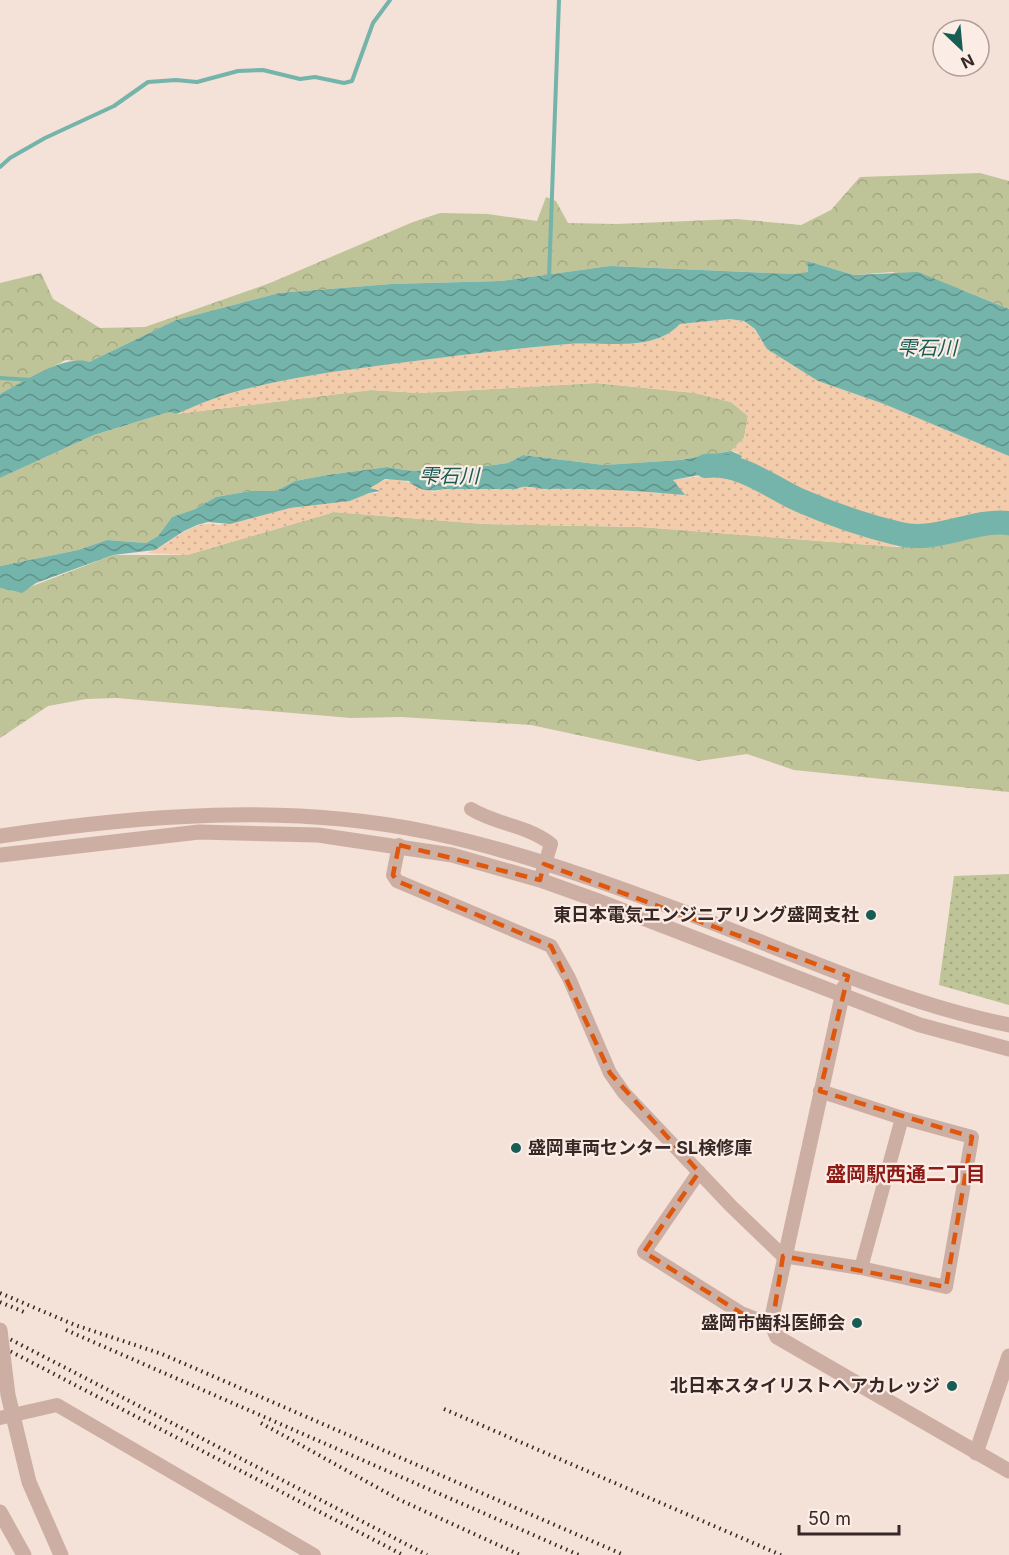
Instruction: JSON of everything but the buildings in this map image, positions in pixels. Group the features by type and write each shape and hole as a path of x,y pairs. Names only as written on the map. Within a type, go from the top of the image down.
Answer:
{"street":[{"path":"471,809 489,820 537,833 550,844 540,880"},
{"path":"0,836 83,824 178,816 250,815 345,820 427,832 544,864 667,905 848,976 981,1019 1009,1025"},
{"path":"0,855 199,832 318,835 399,845 452,855 540,880 920,1024 1009,1049"},
{"path":"399,845 393,875 397,881 551,946 569,978 610,1073 624,1093 783,1256 861,1268 946,1287 972,1137 903,1118 820,1091"},
{"path":"848,976 783,1256 772,1325 777,1337 1009,1471"},
{"path":"861,1268 903,1118"},
{"path":"699,1172 644,1252 741,1313 772,1325"},
{"path":"0,1330 8,1395 29,1482 61,1555"},
{"path":"976,1453 1009,1356"},
{"path":"0,1418 57,1405 314,1555"},
{"path":"0,1512 24,1555"}],"highlighted area":[{"path":"399,845 540,880 544,864 848,976 820,1091 972,1137 946,1287 783,1256 772,1325 741,1313 644,1252 699,1172 610,1073 551,946 397,881 393,875"}],"green space":[{"path":"980,173 1009,181 1009,309 963,290 892,272 854,275 807,261 808,273 795,274 610,266 501,281 391,284 279,293 176,320 89,362 66,360 0,394 0,283 41,273 53,299 100,328 145,327 270,283 413,222 440,213 488,214 537,221 546,197 556,201 568,223 616,224 736,219 801,225 831,210 860,177"},
{"path":"596,383 695,393 731,402 748,416 744,438 731,451 680,460 604,465 523,455 508,463 464,469 412,471 387,467 327,475 295,481 276,491 250,491 216,497 195,509 172,517 158,536 146,543 107,540 78,550 0,566 0,478 94,435 169,412 176,414 371,390 420,393"},
{"path":"334,512 484,524 641,527 897,547 1009,530 1009,792 794,770 747,754 699,761 531,725 401,717 351,718 117,698 86,699 48,706 0,738 0,588 17,592 113,555 187,555"},
{"path":"1009,874 1009,1005 939,985 954,876"}],"sand":[{"path":"729,319 743,321 755,329 767,349 818,381 884,404 1009,456 1009,517 991,517 936,526 891,526 885,531 887,541 897,547 641,527 484,524 334,512 187,555 147,553 199,525 219,525 290,508 350,501 369,493 377,493 379,490 370,488 385,480 401,480 433,492 444,489 516,489 524,485 545,489 588,487 659,493 679,489 673,480 734,472 739,462 737,452 731,451 744,438 748,416 731,402 695,393 596,383 420,393 371,390 176,414 224,395 254,387 345,370 568,344 628,344 657,339 680,324"}],"water":[{"name":"雫石川","path":"807,261 854,275 918,272 1009,309 1009,456 884,404 818,381 767,349 755,329 744,321 729,319 680,324 669,333 656,339 628,344 582,343 511,350 345,370 276,382 224,395 176,414 169,412 94,435 0,478 0,394 56,365 79,361 89,362 176,320 279,293 391,284 501,281 610,266 795,274 808,272"},
{"name":"雫石川","path":"731,451 742,456 731,475 710,473 673,480 685,495 527,487 430,490 416,487 409,481 385,479 370,488 380,491 350,501 290,508 230,524 208,522 184,531 155,550 113,555 36,583 22,593 0,588 0,566 78,550 107,540 146,543 158,536 172,517 195,509 216,497 250,491 276,491 295,481 327,475 387,467 412,471 464,469 508,463 523,455 604,465 680,460"}],"waterway":[{"path":"0,167 10,158 45,138 114,106 148,82 176,80 197,82 238,71 263,70 300,79 315,77 344,83 352,81 373,23 390,0"},
{"path":"549,278 559,0"},
{"path":"0,378 31,380"},
{"name":"雫石川","path":"706,466 742,471 824,510 900,534 927,536 982,524 1009,523"}],"railway":[{"path":"0,1293 75,1325 162,1354 624,1555"},
{"path":"0,1302 24,1312"},
{"path":"66,1330 579,1555"},
{"path":"0,1334 427,1555"},
{"path":"0,1346 403,1555"},
{"path":"444,1409 781,1555"},
{"path":"261,1423 398,1499 520,1555"}],"place":[{"name":"東日本電気エンジニアリング盛岡支社","path":"871,915"},
{"name":"盛岡車両センター SL検修庫","path":"516,1148"},
{"name":"盛岡市歯科医師会","path":"857,1323"},
{"name":"北日本スタイリストヘアカレッジ","path":"952,1386"}],"district":[{"name":"盛岡駅西通二丁目","path":"906,1174"}]}
